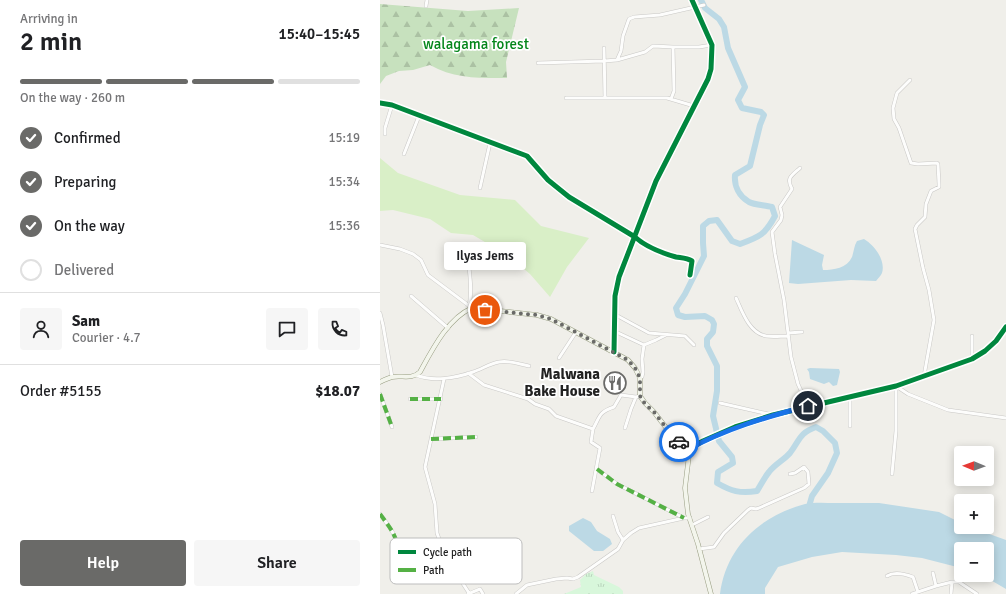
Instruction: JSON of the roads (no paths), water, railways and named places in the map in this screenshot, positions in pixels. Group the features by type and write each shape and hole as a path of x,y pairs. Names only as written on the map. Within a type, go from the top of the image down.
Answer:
{"street":[{"path":"426,6 427,0"},
{"path":"614,352 615,296 619,277 636,237 656,181 708,79 711,69 712,45 692,0"},
{"path":"617,60 621,51 623,36 629,19 634,17 660,15 704,5"},
{"path":"538,63 604,62 645,52 653,46 699,47 712,45"},
{"path":"671,99 674,91 673,47"},
{"path":"604,48 604,98"},
{"path":"910,80 895,96 893,108 894,119 899,128 911,163 937,163 939,184 938,188 931,191 926,204 925,217 915,229 929,290 934,320 924,376"},
{"path":"566,98 671,99 694,106"},
{"path":"380,104 392,105 527,156 548,180 569,197 636,237 643,244 662,252 692,261 690,276"},
{"path":"385,134 385,128 392,105"},
{"path":"404,154 419,116"},
{"path":"480,188 490,143"},
{"path":"800,168 789,179 789,184 792,189 780,207 782,215 772,231 784,300 791,357 798,384 808,406"},
{"path":"380,245 400,249 413,254 421,260 428,275 471,307 537,315 551,319 628,360 635,368 640,378"},
{"path":"468,256 471,307"},
{"path":"411,296 448,328"},
{"path":"736,298 742,313 750,325 759,333 766,336 802,332"},
{"path":"380,382 392,377 416,375 420,372 439,339 461,315 471,307"},
{"path":"380,313 392,377"},
{"path":"614,314 649,333 685,336 694,345"},
{"path":"687,450 736,427 773,415 896,386 972,359 985,351 1006,327"},
{"path":"614,331 644,345 666,335"},
{"path":"559,358 576,332"},
{"path":"972,336 972,359"},
{"path":"625,428 631,409 638,397 640,378 644,372 642,358 644,345"},
{"path":"416,375 422,378 444,379 474,372 483,366 509,361 529,366"},
{"path":"468,373 484,385 528,400 549,409 556,416 593,429"},
{"path":"439,538 435,504 425,466 441,399 444,379"},
{"path":"896,386 908,394 948,410 1006,418"},
{"path":"892,474 896,431 896,386"},
{"path":"380,394 392,427"},
{"path":"592,491 600,448 591,442 593,429 601,413 604,410 614,407 621,395 638,397 654,412 671,434 687,450 689,462 685,480 685,488 690,518 711,594"},
{"path":"850,397 850,426"},
{"path":"410,399 441,399"},
{"path":"720,403 773,415"},
{"path":"431,438 476,437"},
{"path":"699,549 714,546 724,533 751,508 759,508 804,488 809,484 808,472 804,467 795,473 790,474"},
{"path":"597,469 617,484 684,518"},
{"path":"380,514 392,529 396,538"},
{"path":"613,516 618,532 623,540"},
{"path":"692,525 708,517"},
{"path":"516,594 527,585 556,579 573,579 578,577 618,549 623,540 639,528 690,518"},
{"path":"933,573 936,586"},
{"path":"887,576 890,574 901,574 913,577 918,592"},
{"path":"951,594 952,582"},
{"path":"912,594 952,582 959,582 977,594"},
{"path":"462,584 468,594 480,589 483,594"}],"water":[{"path":"864,239 872,245 881,258 883,268 882,273 876,281 851,280 798,284 789,283 792,240 824,255 822,265 823,270 831,270 847,264 852,257 857,241"},
{"path":"807,369 839,369 840,372 837,385 833,386 829,382 824,384 810,379"},
{"path":"879,503 939,512 954,520 954,534 989,534 1006,540 1006,589 994,582 994,542 954,542 954,566 922,558 842,552 812,557 778,567 765,588 765,594 720,594 729,562 748,536 760,525 789,509 805,504"},
{"path":"583,518 591,522 597,531 610,539 612,544 603,551 594,551 569,531 569,526"}],"waterway":[{"path":"701,0 705,8 719,19 724,27 728,48 745,87 738,100 742,108 761,112 764,115 760,125 750,166 735,175 736,187 742,197 749,202 772,207 775,216 765,231 740,244 732,241 717,220 709,221 703,226 704,256 685,294 676,308 678,315 685,317 705,316 712,320 714,324 713,332 707,339 707,346 717,366 717,391 713,416 719,441 732,457 733,463 718,472 717,483 736,491 757,491 769,472 790,453 800,437 810,429 816,427 823,431 835,443 837,453 828,473 812,496 808,510"}],"place":[{"name":"Ilyas Jems","path":"485,310"},
{"name":"Malwana Bake House","path":"615,383"}],"park label":[{"name":"walagama forest","path":"476,44"}]}
